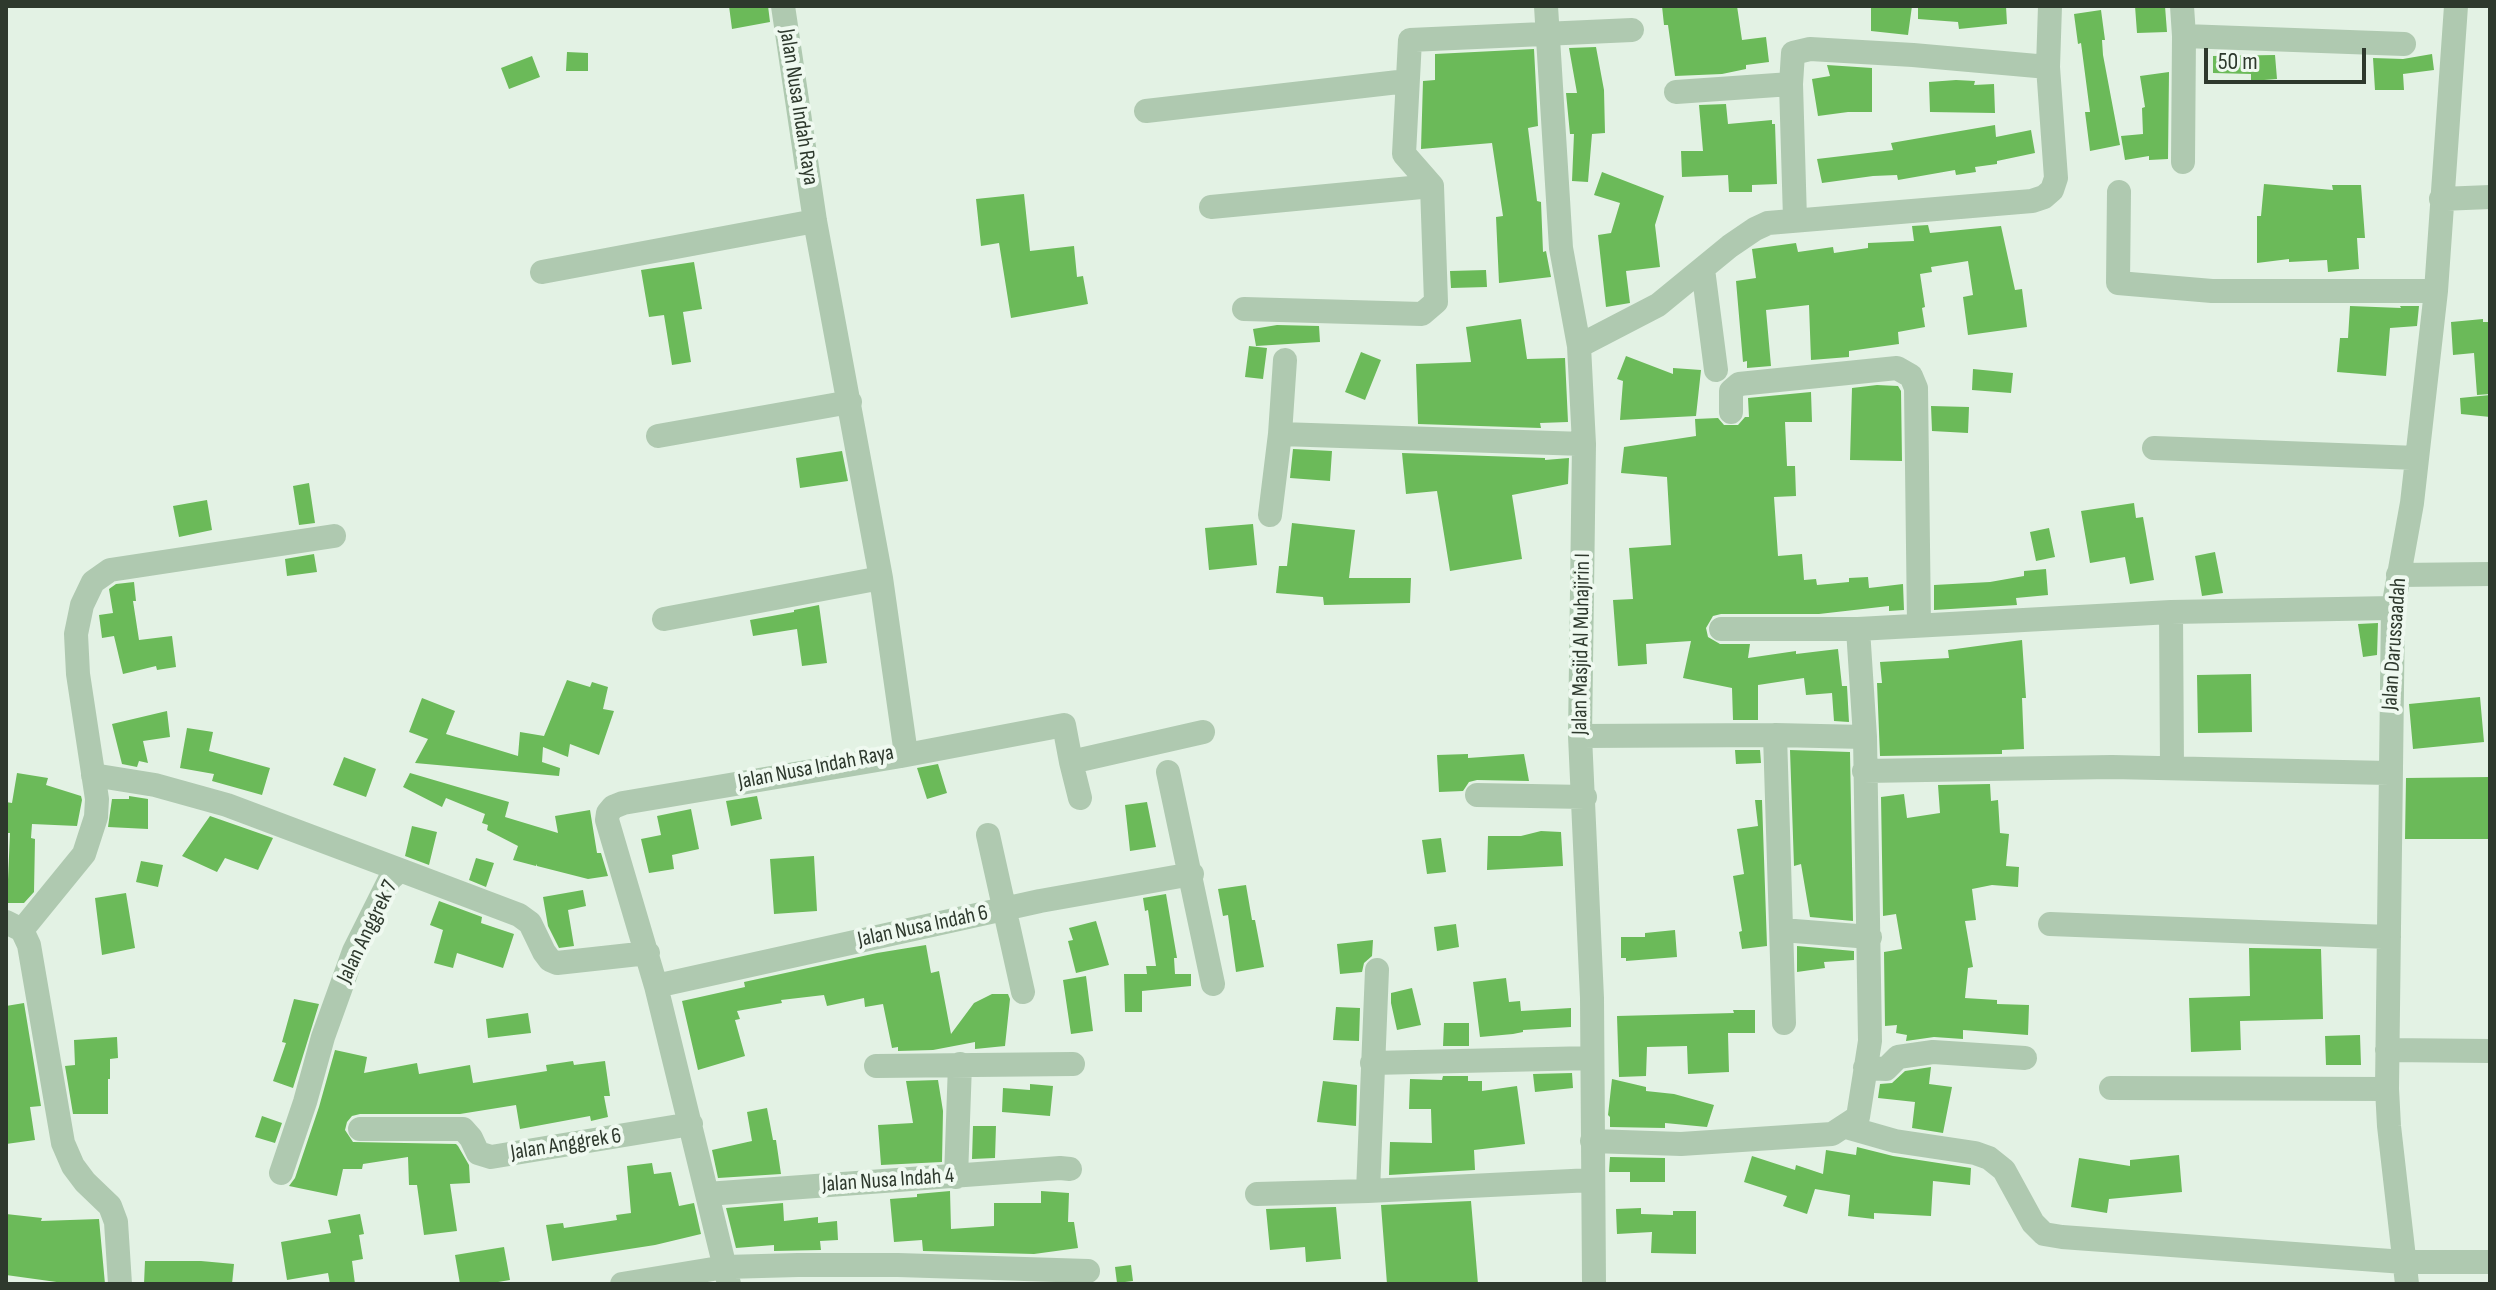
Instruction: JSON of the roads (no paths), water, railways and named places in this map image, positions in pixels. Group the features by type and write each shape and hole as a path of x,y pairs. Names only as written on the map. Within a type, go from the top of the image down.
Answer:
{"street":[{"name":"Jalan Nusa Indah Raya","path":"727,1276 648,953 607,820 613,807 901,756 905,747 881,578 815,221 783,6"},
{"name":"Jalan Masjid Al Muhajirin I","path":"1546,6 1561,248 1579,346 1584,444 1580,736 1585,797 1592,1058 1594,1284"},
{"path":"1579,346 1658,305 1755,229 1768,223 2032,201 2044,197 2052,190 2056,178 2048,67 2050,6"},
{"path":"2182,6 2183,162"},
{"name":"Jalan Darussaadah","path":"2406,1273 2387,1089 2393,608 2412,503 2436,291 2456,6"},
{"path":"1244,309 1422,314 1436,302 1432,186 1404,154 1410,40 1632,30"},
{"path":"2184,36 2404,44"},
{"path":"1795,219 1793,53 1810,49 2048,67"},
{"path":"1146,111 1407,81"},
{"path":"1676,92 1791,84"},
{"path":"1211,207 1432,186"},
{"path":"2119,192 2118,283 2212,291 2436,291"},
{"path":"2441,199 2490,197"},
{"path":"542,272 815,221"},
{"path":"1703,269 1716,370"},
{"path":"1270,515 1285,360"},
{"path":"1731,412 1731,391 1739,384 1897,368 1911,376 1916,388 1919,625"},
{"path":"658,436 850,402"},
{"path":"1280,434 1584,444"},
{"path":"2154,448 2417,458"},
{"path":"120,1284 116,1222 110,1206 79,1174 63,1143 29,945 14,926 84,854 96,817 78,674 76,634 82,605 93,582 110,570 334,536"},
{"path":"2398,575 2490,574"},
{"path":"664,619 881,578"},
{"path":"1721,629 1858,629 2171,612 2393,608"},
{"path":"2171,612 2172,768"},
{"path":"1592,1141 1681,1144 1832,1134 1858,1117 1870,1041 1870,937 1865,737 1858,629"},
{"path":"901,756 1064,725 1080,798"},
{"path":"1071,762 1203,732"},
{"path":"1775,735 1784,1023"},
{"path":"1580,736 1865,737"},
{"path":"1864,771 2172,768 2389,773"},
{"path":"1168,772 1213,984"},
{"path":"93,775 155,785 227,805 400,870"},
{"path":"1477,795 1585,797"},
{"path":"988,835 1023,992"},
{"name":"Jalan Anggrek 7","path":"281,1173 323,1037 354,951 386,888 400,870 519,915 530,923 544,952 557,963 648,953"},
{"name":"Jalan Nusa Indah 6","path":"656,986 1005,909 1192,874"},
{"path":"2050,924 2389,937"},
{"path":"1782,930 1870,937"},
{"path":"1368,1191 1377,970"},
{"path":"2387,1050 2490,1051"},
{"path":"1865,1068 1886,1069 1898,1057 1920,1053 2025,1058"},
{"path":"1372,1063 1592,1058"},
{"path":"956,1177 960,1064"},
{"path":"876,1066 1073,1064"},
{"path":"2111,1088 2387,1089"},
{"name":"Jalan Anggrek 6","path":"360,1129 463,1129 478,1153 491,1157 691,1124"},
{"path":"1846,1127 1895,1141 1975,1153 1989,1158 2004,1170 2033,1223 2044,1234 2406,1273 2490,1262"},
{"name":"Jalan Nusa Indah 4","path":"707,1194 1070,1169"},
{"path":"1257,1194 1592,1180"},
{"path":"622,1284 898,1265 1088,1271"}]}
